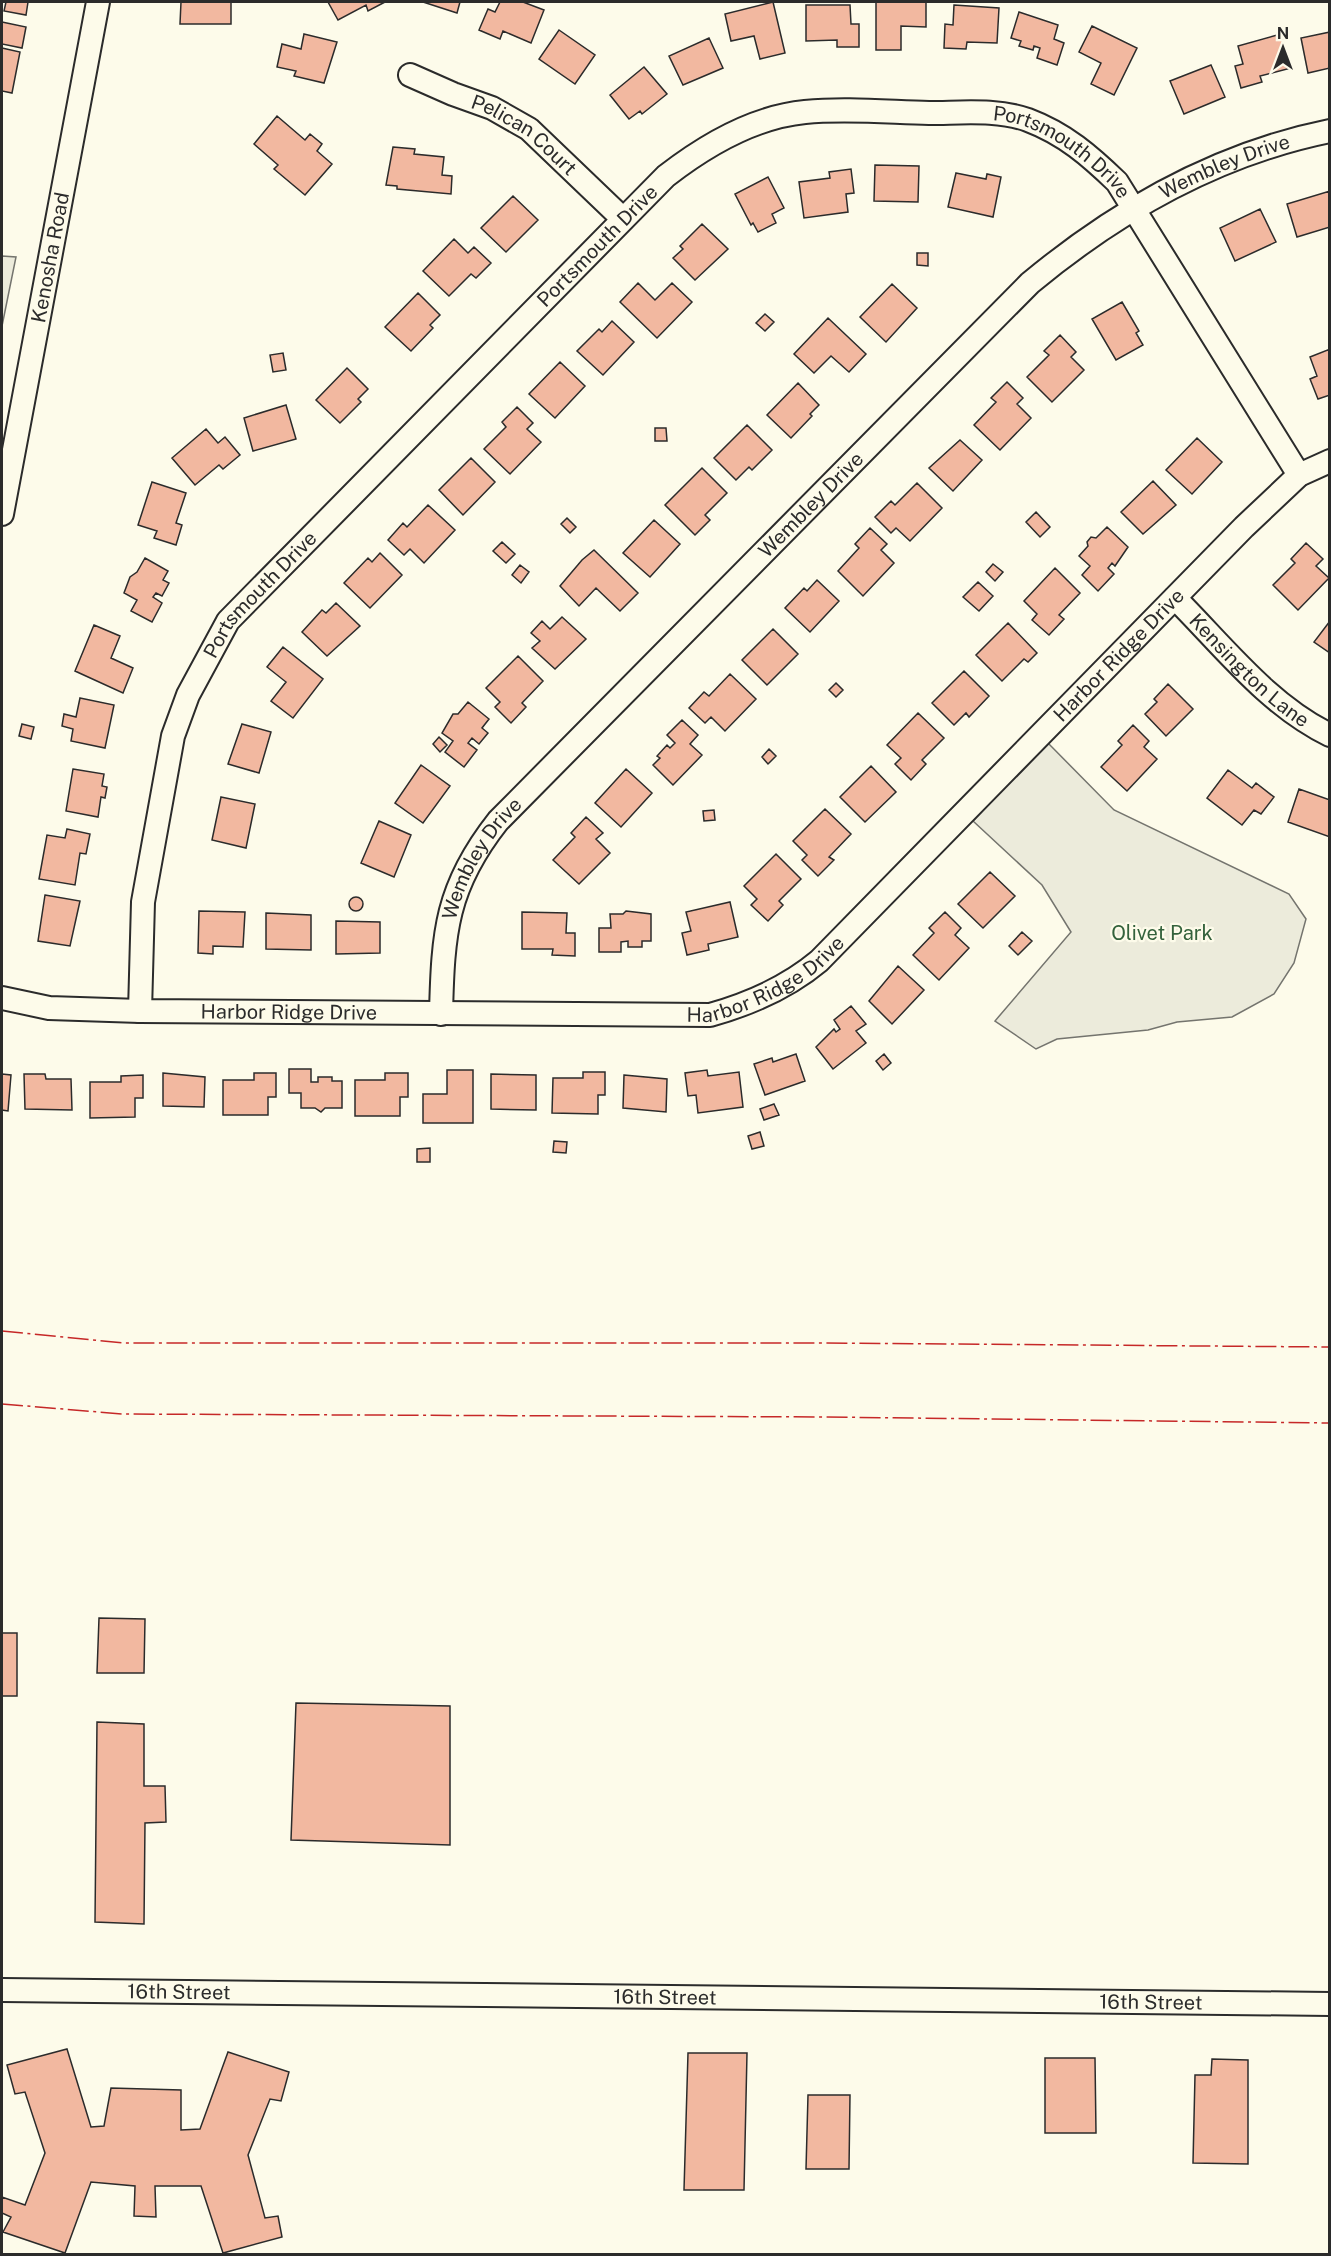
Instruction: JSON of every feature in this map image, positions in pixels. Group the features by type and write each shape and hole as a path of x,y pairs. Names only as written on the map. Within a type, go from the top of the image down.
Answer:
{"street":[{"name":"Kenosha Road","path":"2,513 98,2"},
{"name":"Pelican Court","path":"410,75 492,108 529,129 623,219"},
{"name":"Portsmouth Drive","path":"140,1011 143,902 173,736 188,695 228,621 666,176 700,150 741,129 805,112 991,113 1026,119 1054,131 1081,148 1117,182 1299,475"},
{"name":"Wembley Drive","path":"441,1014 442,948 452,904 462,875 480,843 498,821 1030,283 1077,244 1175,183 1307,135 1329,131"},
{"name":"Harbor Ridge Drive","path":"2,998 49,1008 140,1011 710,1015 740,1007 801,976 819,961 1299,475 1329,460"},
{"name":"Kensington Lane","path":"1175,598 1283,706 1306,724 1329,735"},
{"name":"16th Street","path":"2,1990 1329,2004"}],"green space":[{"path":"2,256 16,257 2,326"},
{"name":"Olivet Park","path":"1047,742 1114,810 1289,894 1306,919 1294,963 1274,994 1232,1017 1177,1022 1148,1030 1057,1039 1036,1049 995,1021 1071,932 1042,885 973,821"}],"building":[{"path":"6,2 28,2 26,15 4,11"},
{"path":"181,2 231,2 231,24 180,24"},
{"path":"328,2 385,2 368,11 366,5 338,20"},
{"path":"423,2 460,2 457,13"},
{"path":"500,2 523,2 544,10 531,43 503,31 500,39 479,30 488,9 495,12"},
{"path":"773,2 785,53 760,59 754,36 731,41 725,14"},
{"path":"876,2 926,2 926,27 901,26 901,50 876,50"},
{"path":"806,5 850,5 851,24 859,24 859,47 837,47 837,40 806,41"},
{"path":"954,5 999,8 997,43 967,42 966,49 944,48 945,24 953,25"},
{"path":"1019,12 1058,25 1054,39 1064,43 1057,65 1037,58 1040,48 1034,46 1033,50 1019,46 1021,41 1011,38"},
{"path":"2,22 26,27 22,48 2,44"},
{"path":"1092,26 1137,48 1114,95 1091,84 1101,63 1079,52"},
{"path":"559,30 595,55 575,84 539,59"},
{"path":"1330,32 1330,68 1308,73 1301,38"},
{"path":"304,34 337,42 324,83 294,76 296,71 277,67 282,44 301,49"},
{"path":"1281,34 1291,68 1260,76 1262,82 1241,88 1235,66 1243,64 1238,46"},
{"path":"709,38 723,68 683,85 669,56"},
{"path":"2,48 20,52 12,93 2,91"},
{"path":"1211,65 1225,97 1184,114 1170,81"},
{"path":"644,67 667,94 642,114 640,111 629,119 610,95"},
{"path":"277,116 305,140 310,134 322,144 317,151 332,164 305,195 274,169 278,165 254,144"},
{"path":"393,147 415,149 414,154 444,157 442,175 452,176 451,194 397,189 397,186 386,185"},
{"path":"875,165 919,166 918,202 874,201"},
{"path":"851,169 854,193 846,194 848,212 804,218 799,182 830,178 829,172"},
{"path":"956,173 986,179 987,174 1001,177 993,217 948,207"},
{"path":"768,177 784,208 772,214 776,223 758,232 753,223 751,225 735,194"},
{"path":"1330,191 1330,227 1297,237 1287,204"},
{"path":"513,196 538,220 506,252 481,228"},
{"path":"1260,209 1276,242 1235,261 1220,228"},
{"path":"702,224 728,249 695,280 673,258 683,249 680,246"},
{"path":"454,239 468,253 474,247 491,263 476,278 471,274 449,296 423,271"},
{"path":"917,253 928,253 928,266 917,265"},
{"path":"638,283 655,300 672,283 692,302 657,338 620,302"},
{"path":"892,284 917,308 886,342 860,317"},
{"path":"418,293 440,315 430,325 433,328 411,351 385,327"},
{"path":"1122,302 1139,331 1136,333 1143,345 1116,360 1092,319"},
{"path":"765,314 774,322 765,331 756,323"},
{"path":"828,318 866,354 849,372 831,356 814,373 794,354"},
{"path":"612,321 634,342 603,375 577,351 599,329 602,332"},
{"path":"1060,335 1076,352 1071,357 1084,370 1052,402 1027,377 1049,355 1044,351"},
{"path":"1330,349 1330,395 1318,399 1310,379 1317,376 1310,357"},
{"path":"283,353 286,370 273,372 270,355"},
{"path":"560,362 585,386 555,418 529,394"},
{"path":"347,368 368,389 358,399 361,402 340,423 316,400"},
{"path":"1007,382 1023,398 1017,404 1031,418 1000,450 974,425 996,402 991,398"},
{"path":"798,383 819,405 791,438 767,415"},
{"path":"286,405 296,439 253,451 244,418"},
{"path":"517,407 533,423 527,429 541,442 510,474 484,449 506,427 502,422"},
{"path":"747,425 772,450 752,470 749,467 736,480 714,458"},
{"path":"655,428 666,428 667,441 655,441"},
{"path":"206,429 218,443 225,437 240,455 223,469 219,465 195,485 172,458"},
{"path":"1197,438 1222,462 1192,494 1166,470"},
{"path":"960,440 982,460 953,491 929,468"},
{"path":"471,458 495,482 463,515 439,490"},
{"path":"702,468 727,493 705,515 710,520 695,535 665,505"},
{"path":"1153,481 1176,505 1143,534 1121,512"},
{"path":"152,482 186,493 176,523 182,525 176,545 154,538 157,531 138,525"},
{"path":"917,483 942,508 910,541 896,528 891,533 875,517 891,501 895,505"},
{"path":"428,505 455,530 424,563 410,549 404,555 388,540 403,523 407,527"},
{"path":"1036,512 1050,527 1040,537 1026,522"},
{"path":"567,518 576,527 570,533 561,524"},
{"path":"654,520 680,544 650,577 623,553"},
{"path":"1107,527 1128,547 1115,566 1112,563 1108,568 1114,574 1098,591 1082,575 1090,566 1079,556 1088,546 1087,542 1091,537 1096,538"},
{"path":"870,528 887,544 881,550 894,563 863,596 838,571 859,548 855,544"},
{"path":"502,542 515,554 506,563 493,551"},
{"path":"1306,543 1323,559 1316,566 1329,578 1298,610 1273,585 1295,563 1291,559"},
{"path":"594,550 638,593 620,611 596,588 579,606 560,586 582,560"},
{"path":"380,553 402,575 370,608 344,583 368,558 372,562"},
{"path":"145,558 168,571 163,580 169,583 162,596 156,593 153,597 162,603 152,622 131,611 137,600 124,593 130,577 137,572"},
{"path":"993,564 1003,572 995,581 986,572"},
{"path":"520,565 529,572 521,583 512,575"},
{"path":"1055,568 1080,593 1059,615 1064,619 1049,635 1032,620 1037,614 1024,601"},
{"path":"817,580 839,601 810,632 785,608 804,588 807,591"},
{"path":"978,582 993,596 979,611 963,597"},
{"path":"336,603 360,626 327,656 302,632 322,610 326,613"},
{"path":"562,617 586,639 555,669 532,648 540,641 531,633 542,621 550,629"},
{"path":"1330,621 1330,653 1314,642"},
{"path":"1008,623 1037,653 1028,662 1024,659 1002,681 976,655"},
{"path":"94,625 120,636 111,658 133,668 123,693 75,671"},
{"path":"773,629 798,654 767,685 742,660"},
{"path":"283,647 323,679 293,718 271,701 286,682 267,667"},
{"path":"518,656 543,681 522,703 526,707 511,723 495,707 500,702 486,688"},
{"path":"964,671 989,696 969,717 966,713 954,725 932,703"},
{"path":"730,674 756,699 725,731 711,717 705,723 689,708 704,692 709,696"},
{"path":"836,683 843,690 836,697 829,690"},
{"path":"1168,684 1193,709 1166,736 1145,714 1157,702 1154,699"},
{"path":"80,698 114,705 105,748 71,741 73,729 62,726 64,714 76,717"},
{"path":"468,702 489,719 482,728 488,733 479,744 472,738 468,743 477,750 464,767 445,752 453,741 442,733 453,714 458,714"},
{"path":"918,713 944,738 922,760 926,764 911,780 895,764 901,758 887,745"},
{"path":"682,720 698,735 690,744 702,755 673,785 653,765 660,758 657,756 667,745 670,748 675,743 667,735"},
{"path":"22,724 34,727 31,739 19,736"},
{"path":"242,724 271,732 259,773 228,764"},
{"path":"1133,725 1149,741 1144,747 1157,759 1127,791 1101,767 1122,745 1118,741"},
{"path":"439,737 447,745 440,752 433,744"},
{"path":"769,749 776,756 768,764 762,757"},
{"path":"421,765 450,786 423,823 395,803"},
{"path":"871,766 896,792 865,822 840,797"},
{"path":"73,769 104,774 102,786 107,787 105,798 101,797 98,817 66,811"},
{"path":"626,769 652,793 621,827 595,803"},
{"path":"1228,770 1252,788 1256,783 1274,797 1261,814 1254,810 1242,825 1207,798"},
{"path":"1299,789 1330,800 1330,837 1288,822"},
{"path":"221,797 255,804 246,848 212,840"},
{"path":"825,809 851,834 829,857 834,860 818,876 802,860 807,855 793,841"},
{"path":"714,810 715,820 704,821 703,811"},
{"path":"586,817 603,833 596,839 610,853 579,884 553,860 575,837 571,833"},
{"path":"379,821 411,835 394,877 361,863"},
{"path":"67,829 90,834 86,854 80,853 75,885 39,879 47,835 65,838"},
{"path":"776,854 801,879 779,901 783,905 768,921 751,905 757,899 744,886"},
{"path":"990,872 1015,896 983,928 958,904"},
{"path":"45,895 80,901 70,946 38,941"},
{"path":"353,897 359,897 363,904 359,911 353,911 349,907 349,901"},
{"path":"730,902 738,937 708,944 709,950 687,955 682,933 691,931 686,912"},
{"path":"199,911 245,912 243,947 213,946 213,954 198,953"},
{"path":"626,911 651,914 651,941 642,941 642,947 628,947 628,941 621,942 621,952 599,952 599,928 611,928 610,914 623,914"},
{"path":"522,912 567,913 566,933 575,933 575,956 552,955 553,949 522,949"},
{"path":"945,912 961,928 955,935 969,948 939,980 913,955 934,933 929,928"},
{"path":"266,913 311,915 311,950 266,949"},
{"path":"336,921 380,922 380,953 336,954"},
{"path":"1022,932 1032,941 1018,955 1009,946"},
{"path":"898,966 924,990 892,1024 869,1001"},
{"path":"851,1006 866,1024 856,1031 866,1043 833,1069 816,1047 834,1029 836,1032 840,1029 834,1020"},
{"path":"796,1054 805,1081 765,1095 754,1064 772,1058 773,1062"},
{"path":"884,1054 891,1063 883,1070 876,1061"},
{"path":"289,1069 311,1069 311,1082 318,1082 318,1077 332,1077 332,1081 342,1081 342,1108 325,1108 321,1112 315,1108 301,1108 301,1093 289,1093"},
{"path":"447,1070 473,1070 473,1123 423,1123 423,1094 447,1094"},
{"path":"707,1070 708,1076 739,1072 743,1107 698,1113 696,1095 688,1096 685,1073"},
{"path":"583,1072 605,1072 605,1095 598,1095 598,1114 552,1113 553,1078 583,1078"},
{"path":"163,1073 205,1077 204,1107 163,1106"},
{"path":"254,1073 276,1073 276,1097 268,1097 268,1115 223,1115 223,1080 254,1080"},
{"path":"385,1073 408,1073 408,1097 400,1097 400,1116 355,1116 355,1080 385,1080"},
{"path":"2,1074 11,1075 8,1111 2,1110"},
{"path":"24,1074 45,1074 46,1079 71,1079 72,1110 25,1109"},
{"path":"491,1074 536,1075 536,1110 491,1109"},
{"path":"143,1075 143,1098 135,1098 135,1117 90,1118 90,1082 121,1082 121,1076"},
{"path":"624,1075 667,1079 666,1112 623,1108"},
{"path":"774,1104 779,1115 764,1120 760,1109"},
{"path":"760,1132 764,1146 752,1149 748,1136"},
{"path":"554,1141 567,1142 566,1153 553,1152"},
{"path":"430,1148 430,1162 417,1162 417,1149"},
{"path":"99,1618 145,1619 144,1673 97,1673"},
{"path":"2,1633 17,1633 17,1696 2,1696"},
{"path":"296,1703 450,1706 450,1845 291,1840"},
{"path":"97,1722 144,1724 144,1786 165,1786 166,1822 145,1823 144,1924 95,1922"},
{"path":"67,2049 91,2127 104,2126 111,2088 181,2090 181,2130 200,2129 228,2052 289,2072 281,2101 270,2099 248,2155 265,2218 278,2216 282,2237 223,2253 201,2186 155,2186 156,2217 134,2216 135,2186 91,2182 65,2253 3,2232 11,2217 2,2213 2,2197 25,2205 45,2153 25,2092 15,2094 7,2065"},
{"path":"688,2053 747,2053 744,2190 684,2190"},
{"path":"1045,2058 1095,2058 1096,2133 1045,2133"},
{"path":"1212,2059 1248,2060 1248,2164 1193,2163 1195,2075 1211,2075"},
{"path":"808,2095 850,2095 849,2169 806,2169"}],"power":[{"path":"2,1331 124,1343 822,1343 1330,1347"},
{"path":"2,1404 123,1414 826,1417 1330,1423"}]}
